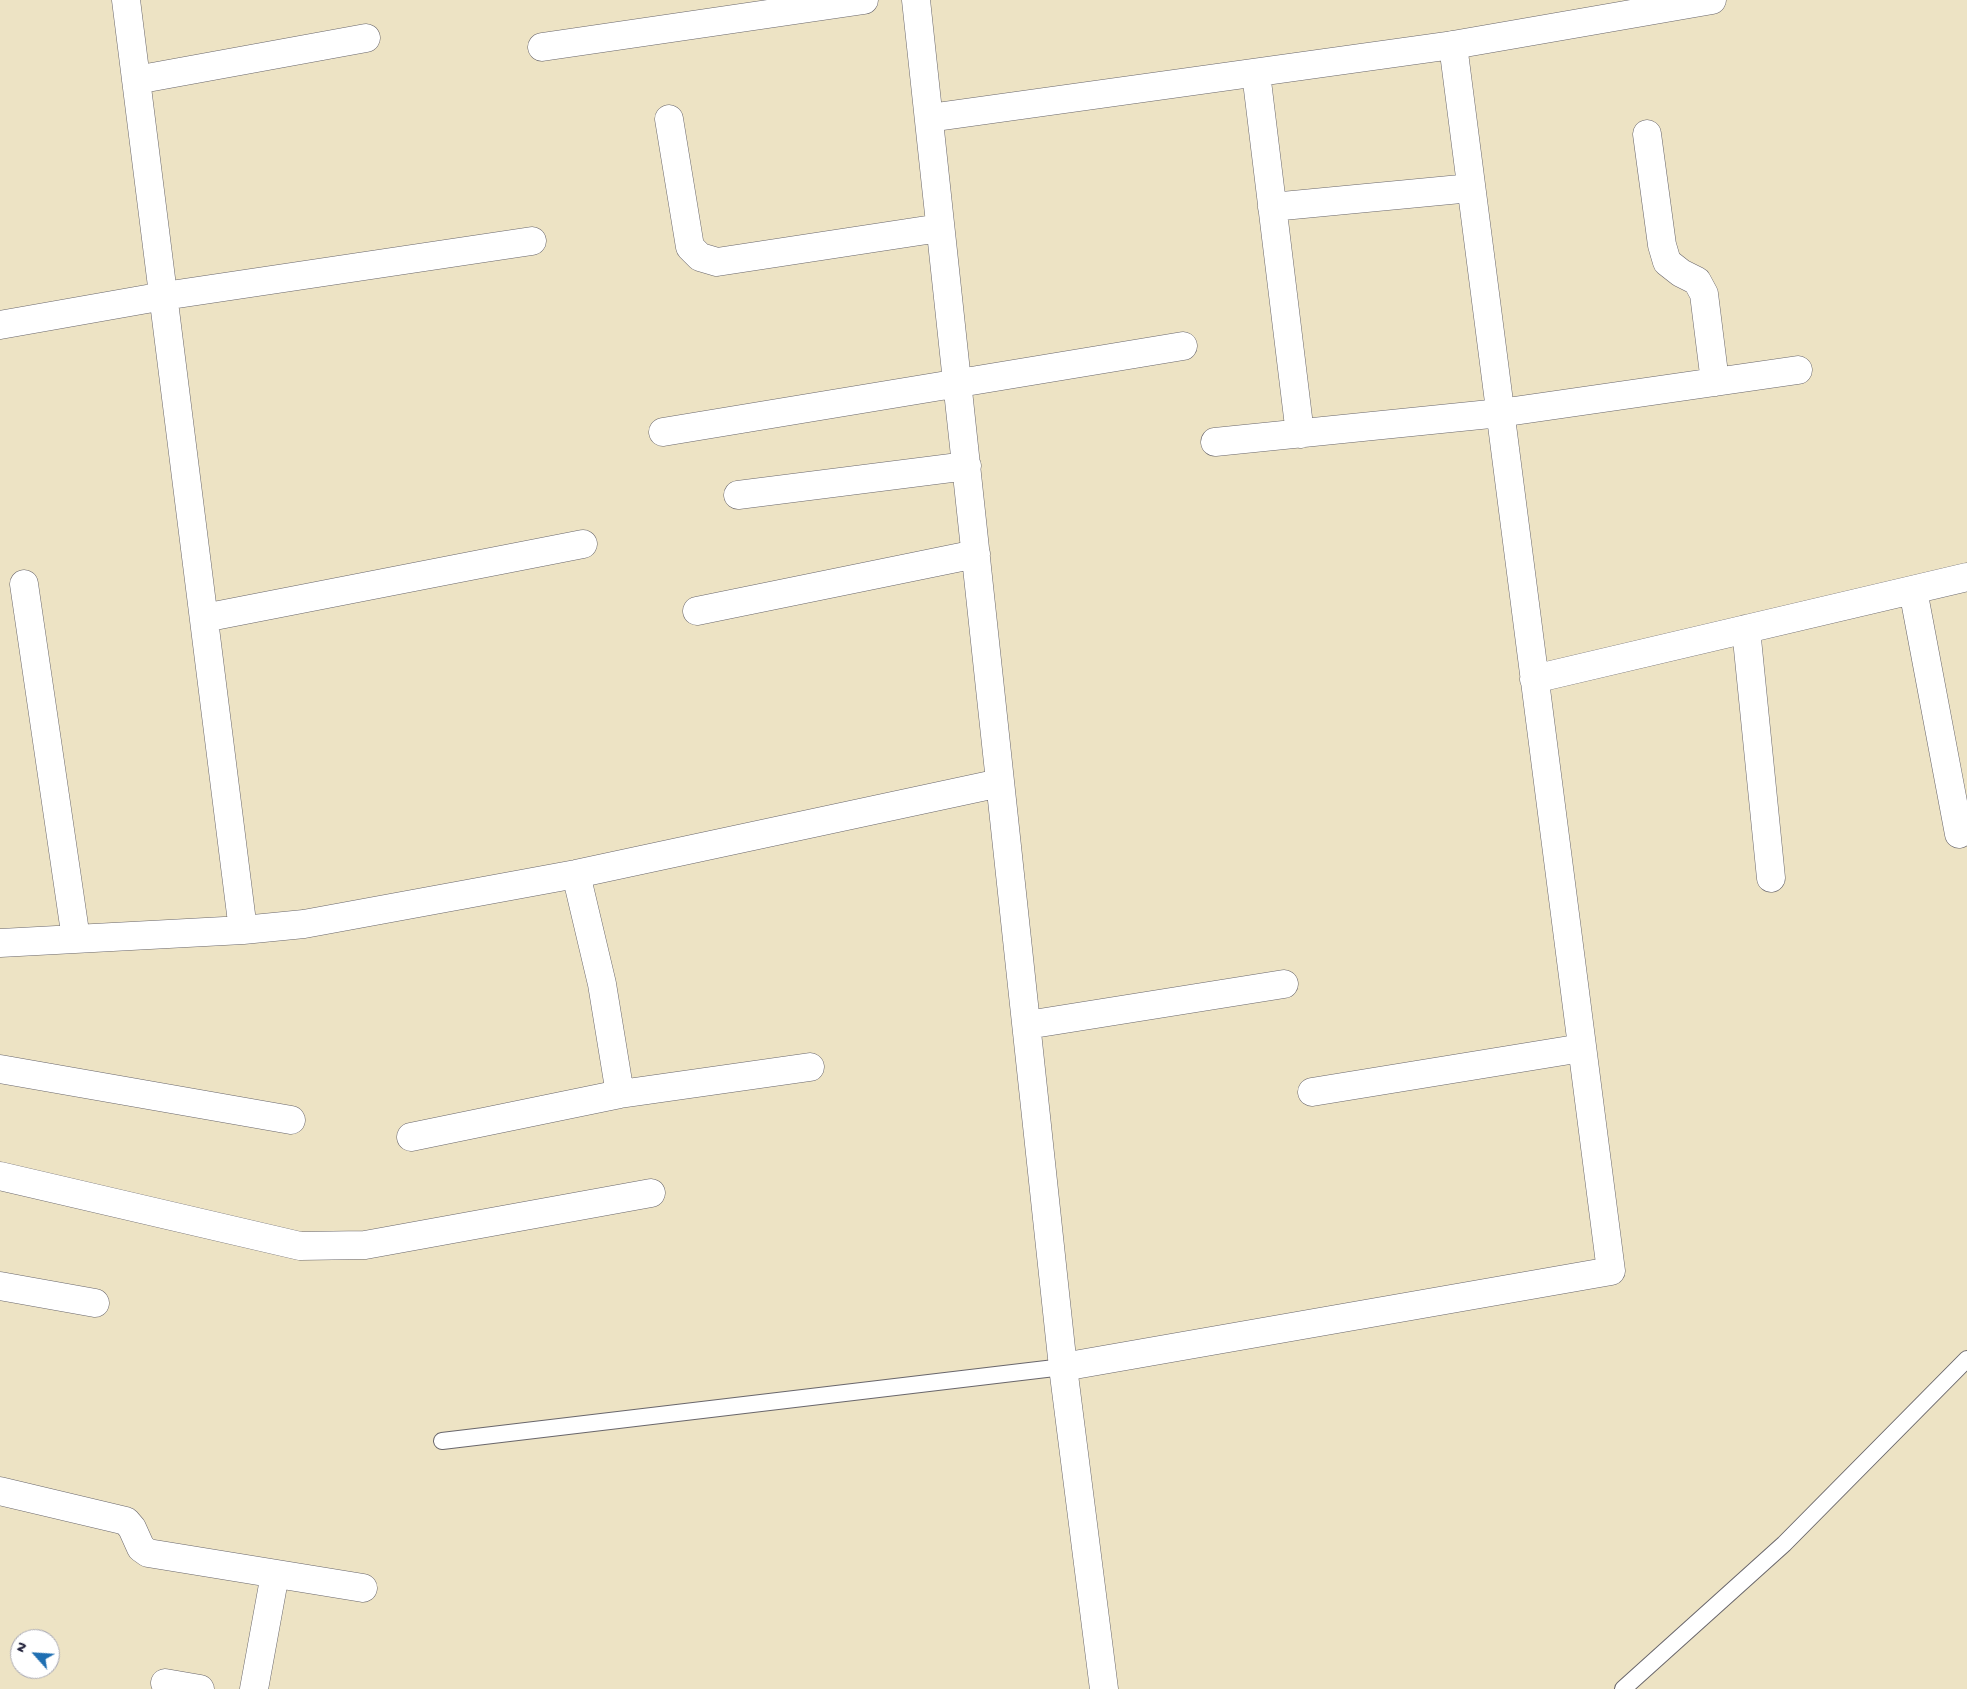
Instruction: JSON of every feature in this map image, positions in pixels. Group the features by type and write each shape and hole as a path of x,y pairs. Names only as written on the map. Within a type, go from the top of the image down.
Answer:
{"street":[{"path":"126,0 243,930"},
{"path":"542,47 864,0"},
{"path":"916,0 1063,1367 1104,1689"},
{"path":"929,118 1453,45 1654,5 1712,0"},
{"path":"136,80 366,38"},
{"path":"1063,1367 1611,1271 1453,45"},
{"path":"1256,73 1300,434"},
{"path":"669,120 690,247 700,258 717,262 940,228"},
{"path":"1647,134 1662,245 1667,262 1680,273 1697,281 1704,294 1715,382"},
{"path":"1272,207 1471,188"},
{"path":"0,325 164,296 532,242"},
{"path":"663,432 1183,346"},
{"path":"1215,442 1500,413 1798,370"},
{"path":"738,495 967,466"},
{"path":"204,618 583,544"},
{"path":"697,611 976,554"},
{"path":"1534,679 1967,577"},
{"path":"24,584 76,939"},
{"path":"1914,590 1959,834"},
{"path":"1746,629 1770,878"},
{"path":"0,943 243,930 304,924 576,874 1000,783"},
{"path":"576,874 602,984 620,1094"},
{"path":"1027,1025 1284,984"},
{"path":"1312,1092 1582,1048"},
{"path":"411,1137 620,1094 810,1067"},
{"path":"0,1069 291,1120"},
{"path":"0,1176 300,1246 365,1245 651,1193"},
{"path":"0,1286 95,1303"},
{"path":"0,1492 126,1521 132,1528 141,1548 148,1553 363,1588"},
{"path":"254,1689 275,1574"},
{"path":"165,1683 200,1689"}],"lane":[{"path":"1623,1689 1784,1544 1967,1358"},
{"path":"442,1441 1063,1367"}]}
